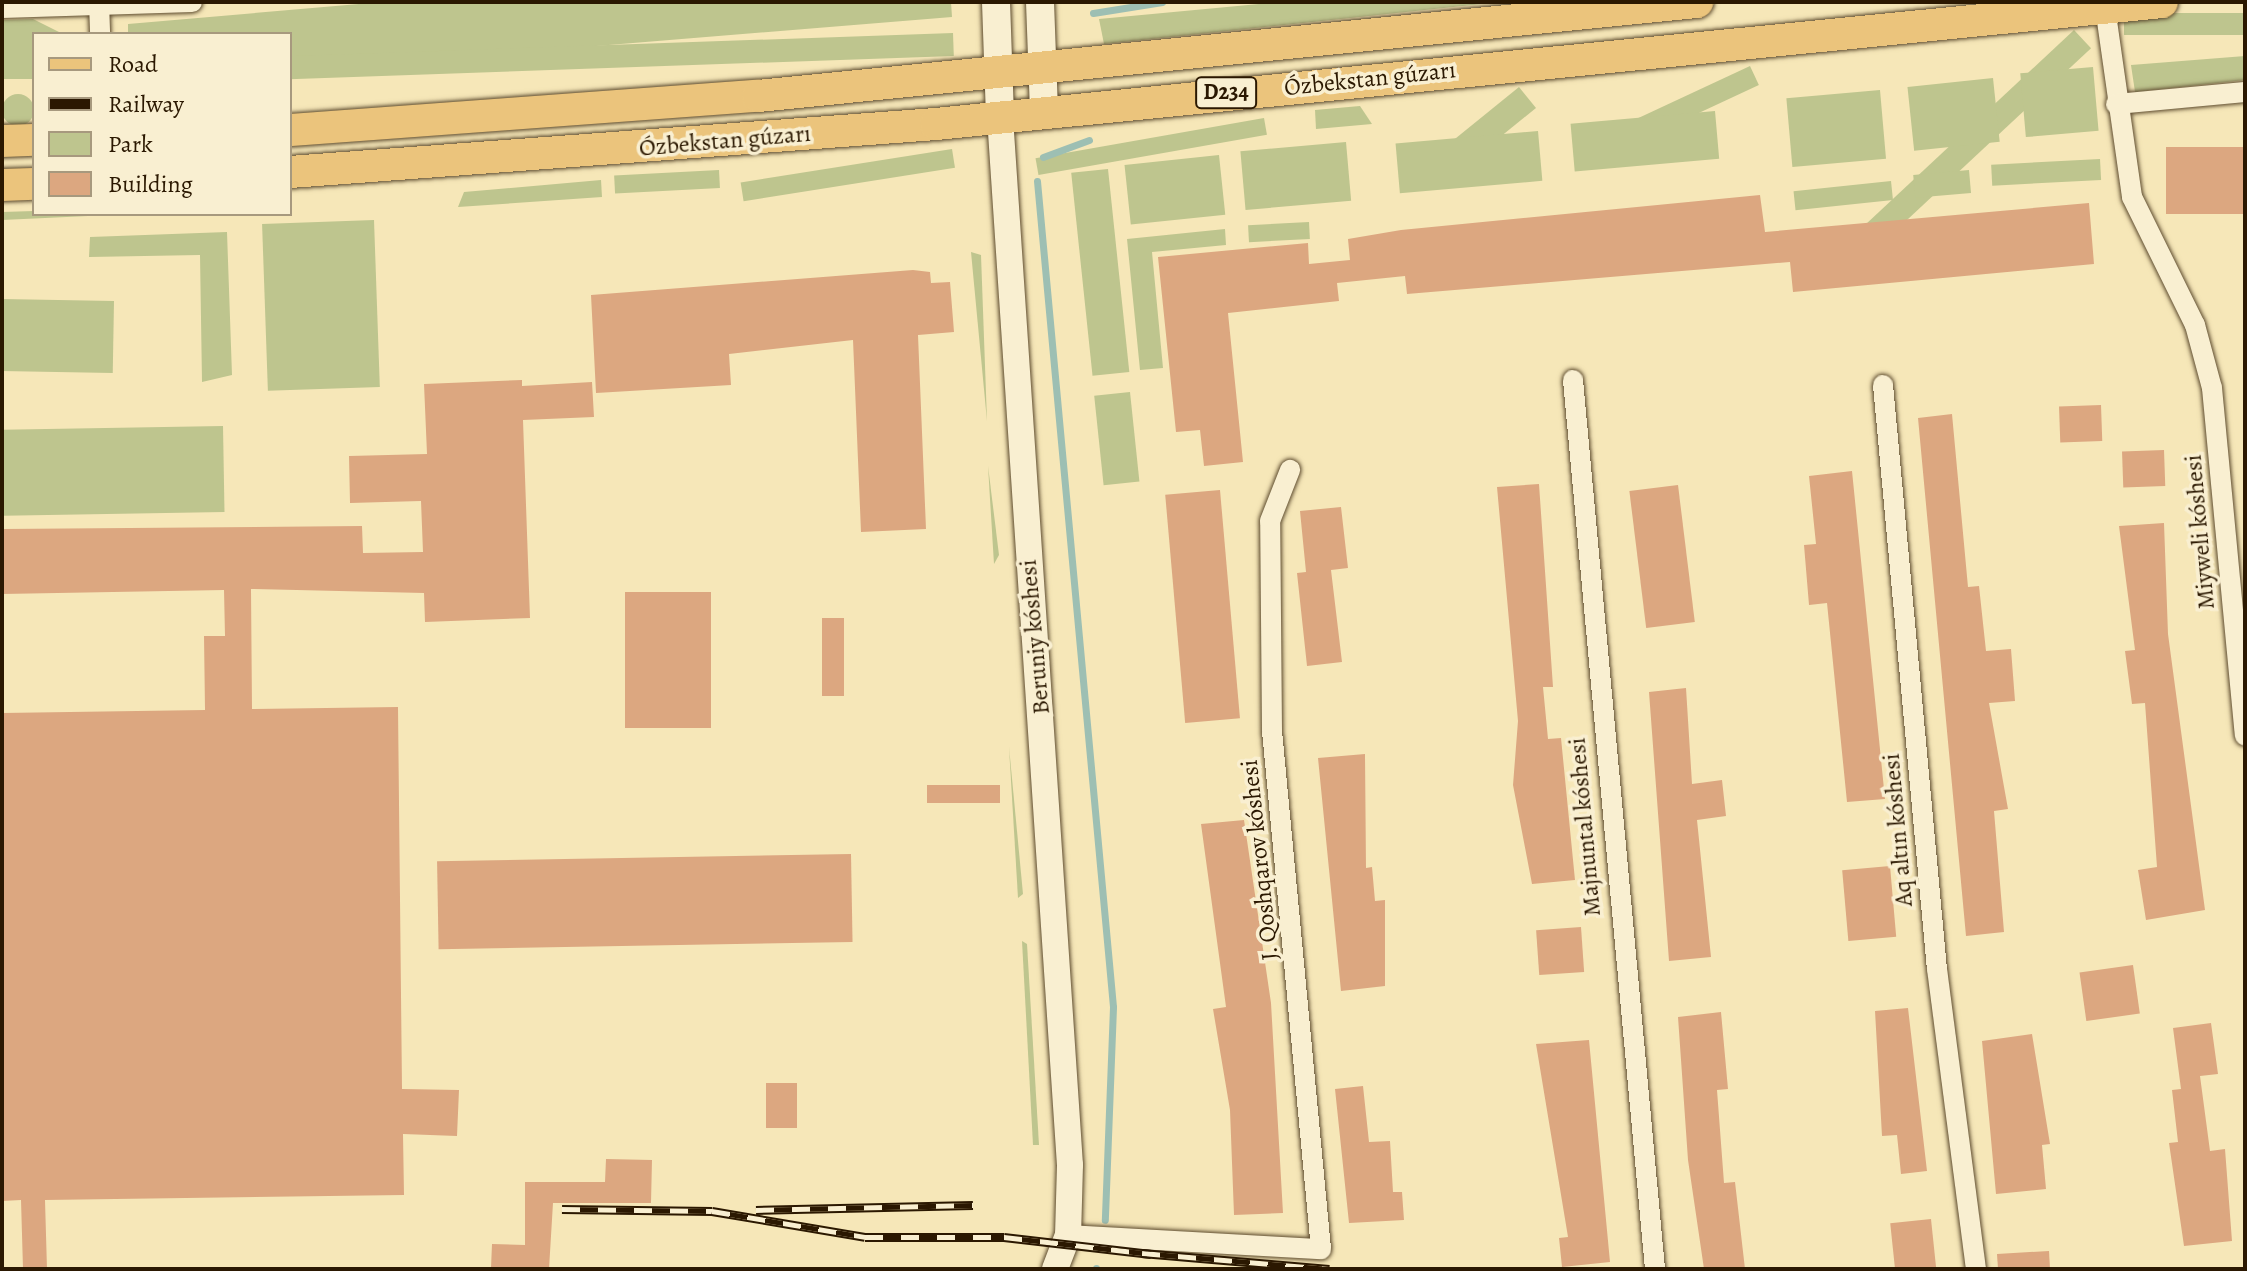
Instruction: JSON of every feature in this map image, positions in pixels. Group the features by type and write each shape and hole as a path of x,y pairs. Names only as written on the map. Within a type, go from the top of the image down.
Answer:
{"main road":[{"name":"Ózbekstan gúzarı","path":"292,130 489,120 1043,69 1697,2"},
{"name":"Ózbekstan gúzarı","path":"292,172 1000,117 2162,2"},
{"path":"1040,8 1044,112"},
{"path":"997,10 1022,31 1040,8"},
{"name":"Beruniy kóshesi","path":"997,10 1000,117"},
{"path":"2,141 32,140"},
{"path":"2,185 32,184"}],"street":[{"path":"2,8 192,2"},
{"path":"99,5 100,32"},
{"name":"Miyweli kóshesi","path":"2105,7 2116,104 2144,230 2195,325 2212,388 2245,735"},
{"path":"2116,104 2245,92"},
{"name":"Beruniy kóshesi","path":"1000,117 1069,1150 1068,1235 1055,1269"},
{"name":"Majnuntal kóshesi","path":"1573,380 1655,1269"},
{"name":"Aq altın kóshesi","path":"1883,385 1937,969 1976,1269"},
{"name":"J. Qoshqarov kóshesi","path":"1068,1235 1321,1249 1271,716 1270,521 1290,470"}],"green space":[{"path":"382,2 951,2 952,17 292,71 292,32 128,32 128,24"},
{"path":"1279,2 1500,2 1104,44 1099,19"},
{"path":"2124,13 2245,13 2245,35 2124,35"},
{"path":"33,19 59,32 32,32 32,79 2,79 2,20"},
{"path":"2074,30 2091,48 1877,247 1860,229"},
{"path":"953,33 954,56 292,79 292,56"},
{"path":"2245,56 2245,80 2135,92 2131,65"},
{"path":"1750,66 1759,85 1587,165 1578,146"},
{"path":"2093,67 2099,131 2026,137 2020,73"},
{"path":"1993,78 2000,142 1914,151 1907,87"},
{"path":"1519,87 1536,108 1439,187 1422,166"},
{"path":"1880,90 1886,159 1792,167 1786,98"},
{"path":"18,94 29,99 32,117 29,121 18,126 7,121 2,110 7,99"},
{"path":"1360,106 1372,124 1316,129 1315,110"},
{"path":"1715,111 1719,159 1575,171 1571,124"},
{"path":"1264,118 1267,135 1038,175 1036,158"},
{"path":"1538,131 1542,181 1400,193 1396,143"},
{"path":"1346,142 1351,201 1246,210 1240,151"},
{"path":"952,149 955,168 744,201 741,182"},
{"path":"1219,155 1225,215 1131,225 1125,165"},
{"path":"2100,159 2101,180 1992,186 1991,165"},
{"path":"1108,169 1129,372 1093,376 1071,173"},
{"path":"719,170 720,188 615,193 614,175"},
{"path":"1969,170 1971,193 1915,198 1913,175"},
{"path":"601,180 602,197 458,207 464,192"},
{"path":"1891,181 1893,200 1796,210 1794,191"},
{"path":"32,211 32,216 88,216 2,220 2,212"},
{"path":"374,220 380,387 268,391 262,224"},
{"path":"1309,222 1310,239 1249,242 1248,225"},
{"path":"1225,229 1226,245 1152,252 1163,368 1140,370 1127,239"},
{"path":"227,232 232,375 202,382 200,255 89,257 90,237"},
{"path":"971,252 981,255 987,421"},
{"path":"2,299 114,301 113,373 2,371"},
{"path":"1130,392 1139,482 1104,485 1094,396"},
{"path":"223,426 225,512 4,516 2,430"},
{"path":"988,466 999,555 994,564"},
{"path":"1009,747 1023,894 1018,898"},
{"path":"1022,941 1027,944 1039,1145 1033,1145"}],"building":[{"path":"2166,147 2245,147 2245,214 2166,214"},
{"path":"1760,195 1765,232 2089,203 2094,264 1793,292 1790,262 1407,294 1405,276 1337,283 1339,301 1228,313 1243,462 1204,466 1200,430 1176,432 1158,257 1308,243 1309,264 1350,260 1348,239 1401,230"},
{"path":"913,270 930,272 931,283 950,282 954,332 918,335 926,529 861,532 853,340 729,354 731,385 596,393 591,295"},
{"path":"522,380 522,386 592,382 594,417 523,420 530,618 425,622 424,593 251,589 252,709 398,707 402,1089 459,1090 457,1136 403,1134 404,1195 45,1200 47,1269 23,1269 21,1200 2,1201 2,713 205,710 204,636 225,636 224,590 2,594 2,529 362,526 363,553 423,552 421,501 350,503 349,456 427,454 424,384"},
{"path":"2101,405 2102,441 2060,442 2059,406"},
{"path":"1952,414 1968,587 1979,586 1986,651 2011,649 2015,701 1989,703 2008,809 1994,811 2004,932 1966,936 1918,418"},
{"path":"2164,450 2165,486 2123,487 2122,451"},
{"path":"1852,471 1885,799 1847,802 1827,603 1809,605 1804,545 1816,544 1809,476"},
{"path":"1539,484 1553,687 1543,687 1548,739 1561,738 1575,880 1532,884 1513,785 1518,721 1497,487"},
{"path":"1678,485 1695,622 1646,628 1629,491"},
{"path":"1220,490 1240,718 1185,723 1165,495"},
{"path":"1341,507 1348,568 1331,570 1342,662 1307,666 1297,573 1306,572 1300,511"},
{"path":"2164,523 2168,634 2205,910 2146,920 2138,870 2157,867 2145,703 2132,704 2125,651 2135,650 2119,526"},
{"path":"625,592 711,592 711,728 625,728"},
{"path":"822,618 844,618 844,696 822,696"},
{"path":"1686,688 1692,784 1722,780 1726,816 1697,820 1711,957 1669,961 1649,692"},
{"path":"1365,754 1366,868 1372,867 1375,901 1385,900 1385,986 1341,991 1318,758"},
{"path":"927,785 1000,785 1000,803 927,803"},
{"path":"1244,820 1271,1003 1283,1213 1234,1215 1230,1110 1213,1009 1226,1007 1201,824"},
{"path":"851,854 853,942 439,949 437,861"},
{"path":"1890,866 1896,937 1848,941 1842,870"},
{"path":"1581,927 1584,972 1539,975 1536,930"},
{"path":"2133,965 2140,1014 2086,1021 2080,973"},
{"path":"1908,1008 1927,1171 1901,1174 1897,1135 1882,1136 1875,1011"},
{"path":"1721,1012 1728,1089 1717,1090 1724,1183 1735,1182 1745,1269 1704,1269 1688,1160 1678,1017"},
{"path":"2211,1023 2218,1074 2200,1076 2210,1151 2225,1149 2232,1241 2184,1246 2169,1143 2178,1142 2172,1090 2181,1089 2173,1028"},
{"path":"2032,1034 2050,1144 2042,1145 2046,1189 1996,1194 1982,1041"},
{"path":"1589,1040 1610,1262 1562,1267 1559,1238 1568,1237 1536,1044"},
{"path":"766,1083 797,1083 797,1128 766,1128"},
{"path":"1363,1086 1369,1142 1390,1141 1393,1192 1402,1192 1404,1220 1349,1223 1335,1089"},
{"path":"606,1159 652,1160 651,1203 553,1203 549,1269 491,1268 492,1244 525,1245 525,1182 605,1182"},
{"path":"1931,1219 1936,1269 1895,1269 1890,1223"},
{"path":"2049,1251 2050,1269 1998,1269 1997,1254"}],"waterway":[{"path":"1093,13 1162,2"},
{"path":"1043,157 1089,140"},
{"path":"1037,181 1113,1007 1105,1220"}],"railway":[{"path":"756,1210 973,1205"},
{"path":"562,1209 712,1211 865,1237 1004,1237 1151,1254"},
{"path":"1142,1253 1329,1269"}]}
